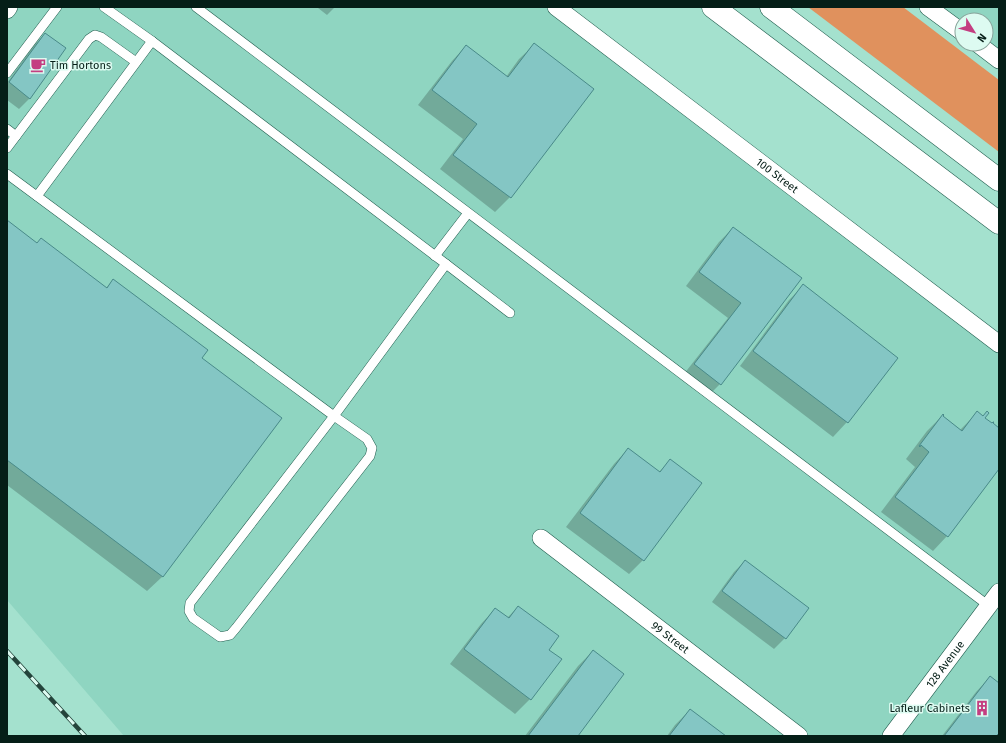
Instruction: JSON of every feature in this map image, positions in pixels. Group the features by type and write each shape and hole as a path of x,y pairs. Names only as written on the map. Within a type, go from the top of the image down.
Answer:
{"main road":[{"path":"713,7 999,223"},
{"path":"771,7 999,180"}],"street":[{"name":"100 Street","path":"556,7 999,344"},
{"path":"928,7 954,26"},
{"path":"988,52 999,60"},
{"name":"99 Street","path":"541,538 799,736"},
{"name":"128 Avenue","path":"892,736 999,592"}],"lane":[{"path":"7,73 57,7"},
{"path":"104,7 152,41 510,313"},
{"path":"196,7 989,606"},
{"path":"7,148 89,39 95,35 101,37 136,62"},
{"path":"37,196 152,41"},
{"path":"7,129 16,136"},
{"path":"7,174 334,416 368,439 372,448 370,456 236,628 230,635 220,637 193,618 189,611 190,603 334,416 446,264"},
{"path":"435,256 468,213"}],"shaded area":[{"path":"7,7 556,7 999,344 999,736 124,736 7,600"},
{"path":"808,7 903,7 954,46 954,52 962,52 999,80 999,152"},
{"path":"929,7 999,7 999,60 992,52 994,52 994,12 954,12 954,26"}],"building":[{"name":"Tim Hortons","path":"45,33 66,48 30,99 9,82"},
{"path":"534,43 594,89 511,198 453,155 477,124 432,90 466,45 508,77"},
{"path":"7,220 37,243 41,238 107,288 113,279 208,350 202,358 282,418 163,577 7,460"},
{"path":"733,227 802,278 721,385 694,364 741,303 699,272"},
{"path":"803,284 898,358 848,423 753,351"},
{"path":"977,411 983,416 987,411 989,413 985,418 992,423 994,422 993,423 999,428 999,469 948,537 895,497 929,452 921,445 920,447 919,446 943,414 943,416 962,431"},
{"path":"628,448 660,472 670,459 702,483 644,561 580,513"},
{"path":"745,560 809,608 786,639 722,591"},
{"path":"518,606 559,636 549,650 562,659 531,700 464,649 495,608 509,618"},
{"path":"593,650 624,674 578,736 528,736"},
{"name":"Lafleur Cabinets","path":"990,676 999,683 999,733 996,736 944,736"},
{"path":"690,709 726,736 669,736"}],"railway":[{"path":"7,651 85,736"}],"place":[{"name":"Tim Hortons","path":"38,65"},
{"name":"Lafleur Cabinets","path":"982,708"}]}
